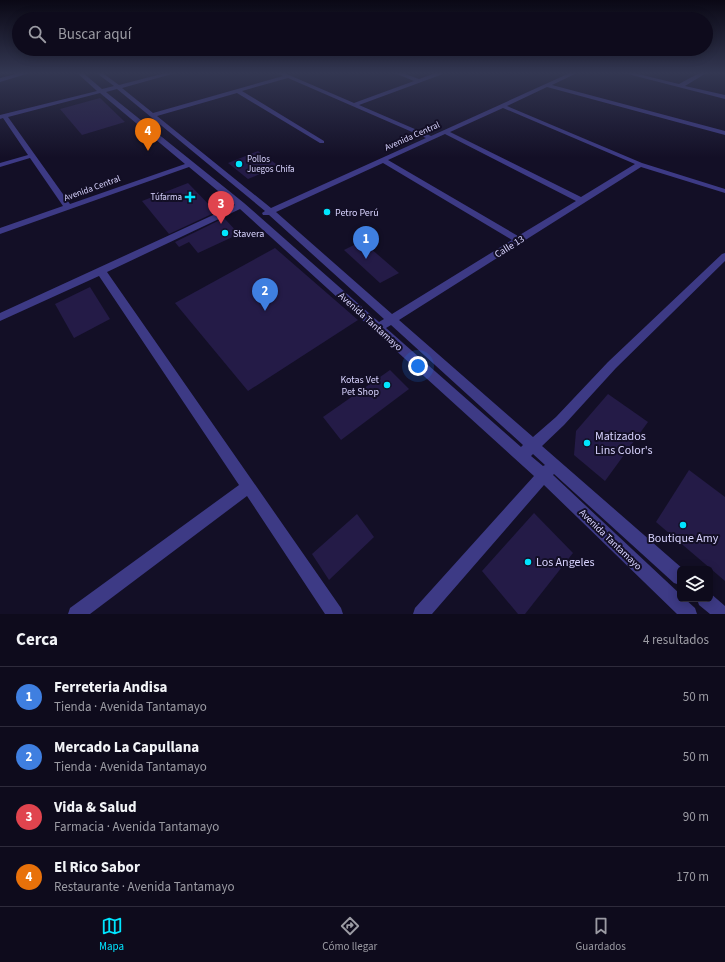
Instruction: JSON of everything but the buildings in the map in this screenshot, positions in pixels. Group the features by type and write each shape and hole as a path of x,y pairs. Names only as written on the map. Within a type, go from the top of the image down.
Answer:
{"street":[{"path":"67,101 2,117 68,207"},
{"name":"Avenida Tantamayo","path":"113,101 256,218 544,476 689,614"},
{"name":"Avenida Tantamayo","path":"135,101 270,211 534,445 677,574"},
{"path":"152,115 203,101"},
{"path":"254,101 322,142"},
{"path":"343,101 431,138"},
{"path":"353,105 365,101"},
{"name":"Avenida Central","path":"256,218 515,101"},
{"path":"600,101 725,133"},
{"path":"503,106 640,164 725,191"},
{"path":"446,132 582,200"},
{"path":"0,165 32,156"},
{"path":"383,160 518,240"},
{"name":"Avenida Central","path":"0,231 191,164"},
{"name":"Calle 13","path":"378,328 640,164"},
{"path":"0,317 241,205"},
{"path":"521,456 560,421 612,365 725,256"},
{"path":"101,271 335,614"},
{"path":"421,614 554,464"},
{"path":"76,614 248,487"},
{"path":"708,602 722,614"}],"place":[{"name":"El Rico Sabor","path":"148,151"},
{"name":"Pollos Juegos Chifa","path":"239,164"},
{"name":"Túfarma","path":"190,197"},
{"name":"Petro Perú","path":"327,212"},
{"name":"Vida & Salud","path":"221,224"},
{"name":"Stavera","path":"225,233"},
{"name":"Ferreteria Andisa","path":"366,259"},
{"name":"Mercado La Capullana","path":"265,311"},
{"name":"Kotas Vet Pet Shop","path":"387,385"},
{"name":"Matizados Lins Color's","path":"587,443"},
{"name":"Boutique Amy","path":"683,525"},
{"name":"Los Angeles","path":"528,562"}]}
